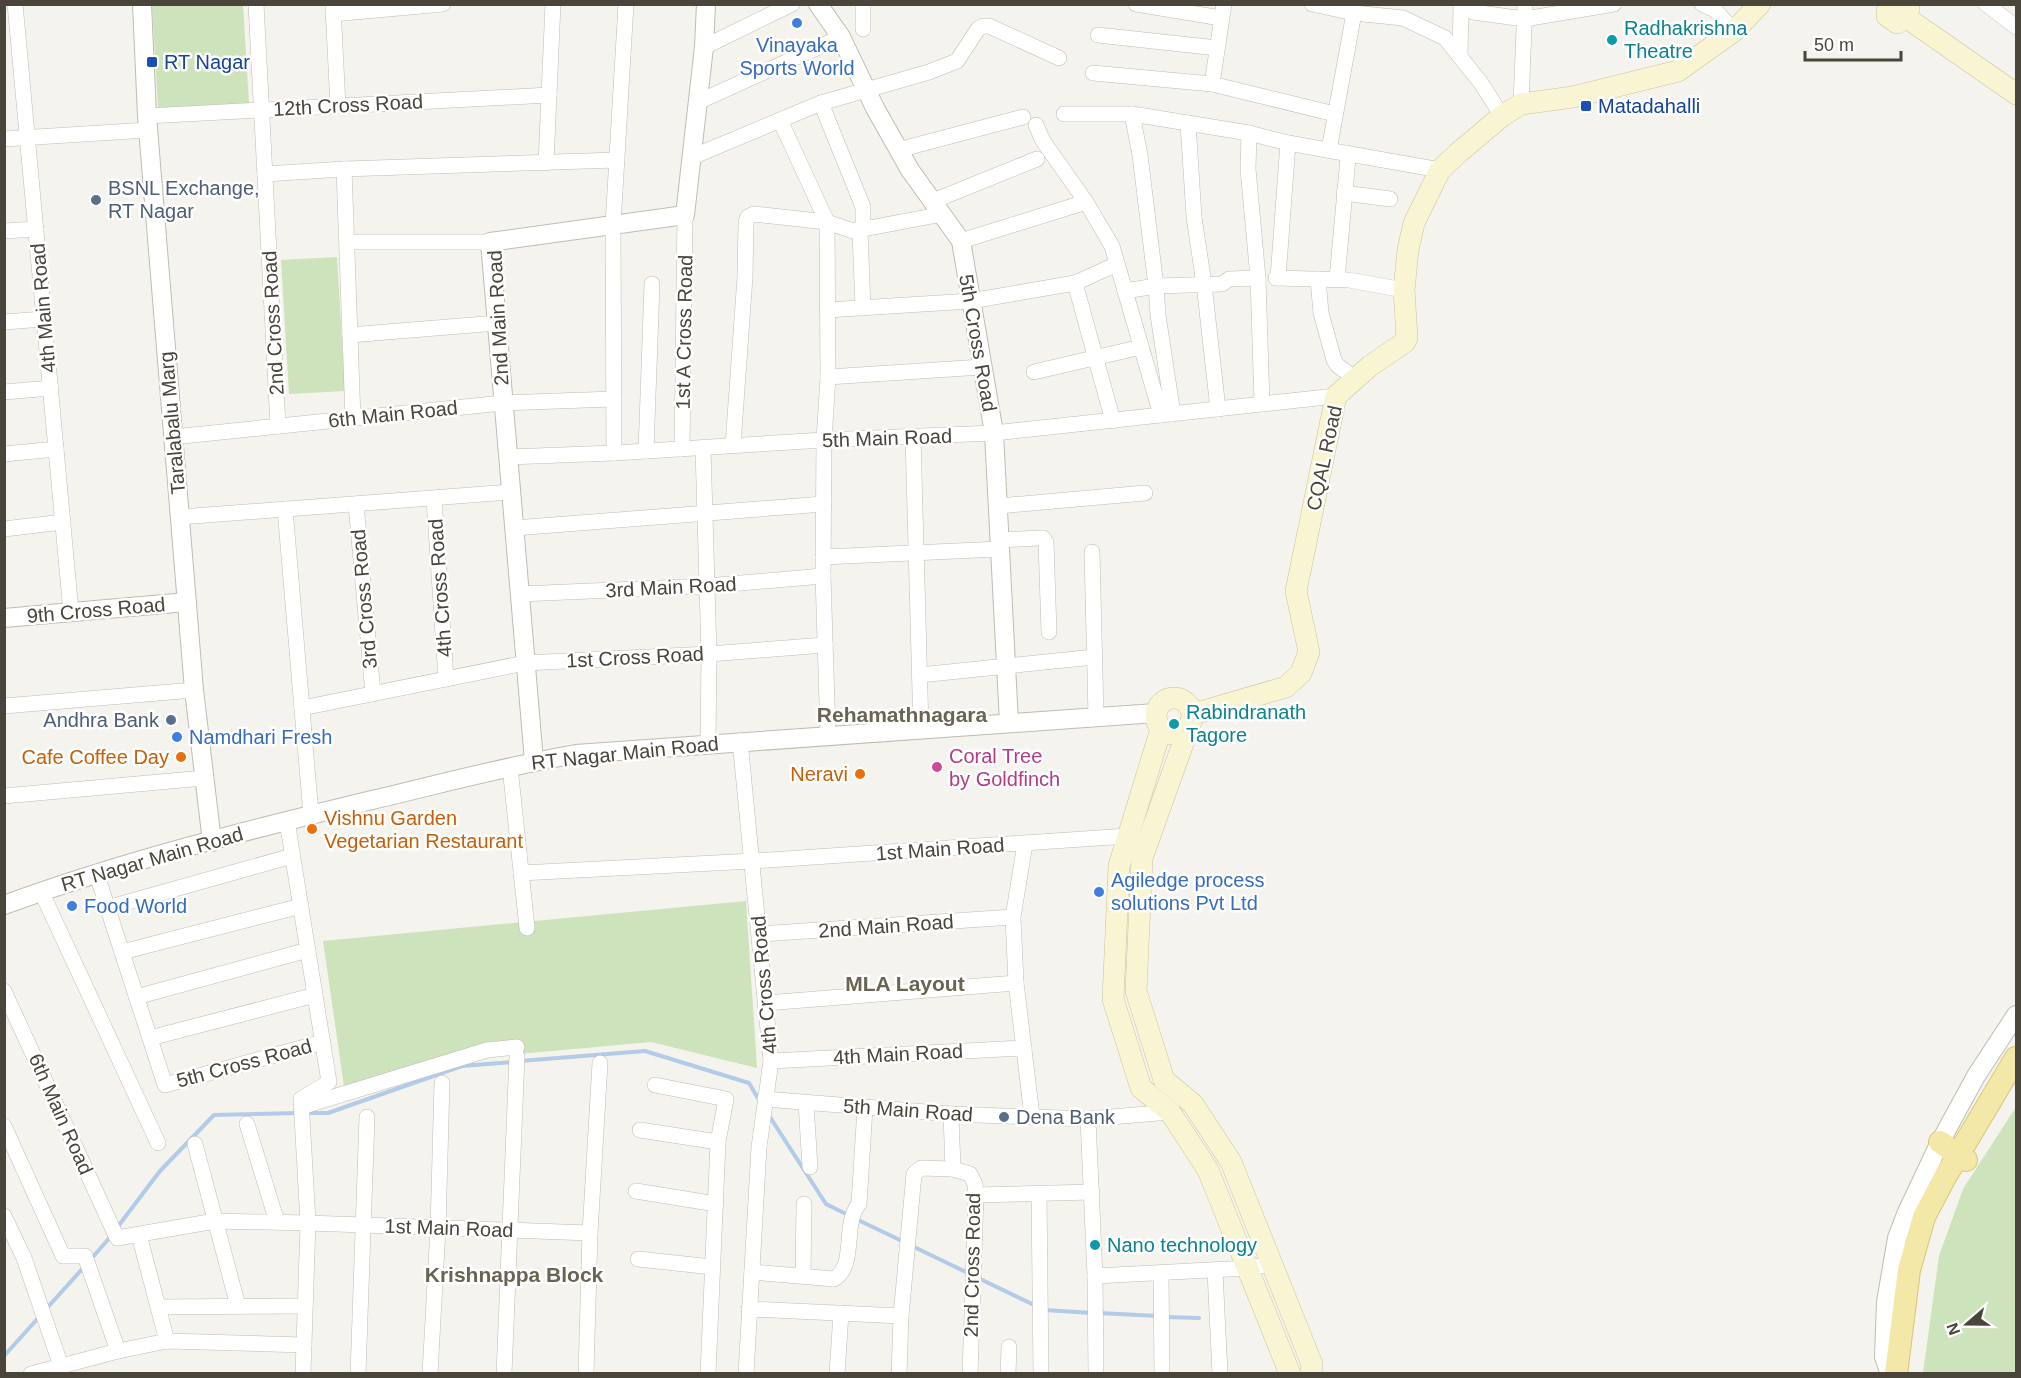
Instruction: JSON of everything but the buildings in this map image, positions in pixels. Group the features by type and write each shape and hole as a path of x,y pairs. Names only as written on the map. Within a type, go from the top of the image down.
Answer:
{"main road":[{"name":"CQAL Road","path":"1191,717 1200,712 1286,687 1301,673 1309,652 1296,591 1336,396 1370,366 1405,342 1407,338 1404,290 1407,250 1414,223 1440,170 1502,116 1521,104 1573,97 1678,71 1734,31 1760,4"},
{"path":"1884,7 1890,19 1897,23 1909,8 2016,94"},
{"path":"1290,1374 1208,1170 1170,1112 1141,1088 1113,999 1119,866 1158,721 1161,702 1172,697 1183,700 1191,717 1142,858 1136,991 1164,1080 1193,1104 1231,1162 1312,1364 1311,1374"},
{"path":"1158,721 1174,734 1184,731 1191,717"},
{"path":"1896,1366 1929,1230 1955,1152 2016,1058"},
{"path":"1955,1152 2016,1076"}],"street":[{"name":"4th Main Road","path":"15,4 12,46 27,137 71,612"},
{"name":"Taralabalu Marg","path":"142,4 148,123 194,690 212,842"},
{"name":"2nd Cross Road","path":"256,4 278,426"},
{"path":"338,106 333,9 443,4"},
{"path":"546,163 553,4"},
{"path":"614,453 613,225 626,4"},
{"path":"686,215 704,46 706,4"},
{"path":"704,46 792,4"},
{"name":"5th Cross Road","path":"818,4 841,37 910,170 961,242 994,433 1009,723"},
{"path":"863,4 863,29"},
{"path":"1136,4 1222,11 1212,84"},
{"path":"1312,4 1354,13 1390,11 1445,38 1481,83 1502,116"},
{"path":"1460,57 1467,8 1525,12 1614,4"},
{"path":"1702,4 1715,10 1734,31"},
{"path":"1986,4 2016,27"},
{"path":"1521,104 1525,12"},
{"path":"1329,150 1354,13"},
{"path":"692,158 821,103 928,72 957,60 978,29 983,26 989,26 1059,58"},
{"path":"1098,35 1217,48"},
{"path":"698,102 841,37"},
{"path":"1093,73 1212,84 1335,114"},
{"name":"12th Cross Road","path":"148,123 261,109 549,95"},
{"path":"821,103 863,207 863,227 860,231 863,308"},
{"path":"1064,114 1132,114 1249,133 1288,143 1440,170"},
{"path":"1132,114 1140,155 1156,286 1167,415"},
{"path":"780,120 827,222 828,377 824,440 823,576 828,735"},
{"path":"898,150 1029,121 1086,202 1112,246 1141,347 1167,415"},
{"path":"4,139 148,123"},
{"path":"1188,123 1194,217 1218,409"},
{"path":"1249,133 1248,169 1258,278 1262,404"},
{"path":"1288,143 1277,278 1349,280 1404,290"},
{"path":"1337,279 1347,153"},
{"path":"733,445 748,217 754,214 827,222 860,231 938,207 1037,159"},
{"path":"265,174 344,169 617,160"},
{"path":"344,169 353,419"},
{"path":"1344,194 1390,199"},
{"path":"961,242 1086,202"},
{"name":"2nd Main Road","path":"534,761 490,242 686,215"},
{"name":"1st A Cross Road","path":"682,449 686,215"},
{"path":"4,231 36,229"},
{"path":"347,242 490,242"},
{"path":"827,310 971,301 1075,283 1117,264"},
{"path":"1125,291 1156,286 1222,284 1229,279 1258,278"},
{"path":"1318,279 1321,313 1334,360 1338,366 1356,379"},
{"path":"1075,283 1113,421"},
{"path":"646,451 652,284"},
{"path":"4,322 44,319"},
{"path":"350,335 497,323"},
{"path":"1034,372 1141,347"},
{"path":"828,377 982,367"},
{"path":"4,392 51,388"},
{"name":"5th Main Road","path":"508,457 994,433 1336,396"},
{"name":"6th Main Road","path":"173,437 503,403 614,399"},
{"path":"914,436 921,729"},
{"path":"703,448 709,654 708,743"},
{"path":"4,454 56,449"},
{"path":"180,518 511,492"},
{"path":"998,506 1145,493"},
{"name":"4th Cross Road","path":"434,498 446,679"},
{"name":"3rd Cross Road","path":"356,504 373,694"},
{"path":"514,528 824,504"},
{"path":"285,509 311,815"},
{"path":"4,529 63,522"},
{"path":"823,556 916,553 1043,538 1046,542 1049,632"},
{"path":"1092,552 1096,716"},
{"name":"3rd Main Road","path":"520,594 707,586 823,576"},
{"name":"9th Cross Road","path":"4,618 187,602"},
{"name":"1st Cross Road","path":"302,708 525,663 709,654 825,645"},
{"path":"920,675 1094,657"},
{"path":"4,706 194,690"},
{"name":"RT Nagar Main Road","path":"4,905 96,872 287,821 534,761 576,754 1096,716 1158,721"},
{"name":"4th Cross Road","path":"740,741 771,1061 759,1147 746,1374"},
{"path":"510,767 527,928"},
{"path":"4,796 204,778"},
{"path":"287,821 329,1082 301,1099 308,1223 303,1374"},
{"name":"1st Main Road","path":"521,873 753,861 1128,836"},
{"path":"1025,844 1013,917 1016,983 1032,1116"},
{"path":"108,908 292,856"},
{"path":"96,872 150,1038 315,995"},
{"path":"41,891 159,1143"},
{"path":"122,952 301,906"},
{"name":"2nd Main Road","path":"760,934 1013,917"},
{"path":"136,997 308,950"},
{"path":"766,1003 1016,983"},
{"name":"6th Main Road","path":"4,990 115,1232 139,1235"},
{"path":"1896,1366 1886,1302 1897,1238 1907,1212 1955,1152 1976,1076 2016,1015"},
{"name":"5th Cross Road","path":"150,1038 165,1084 182,1082 323,1042"},
{"name":"4th Main Road","path":"771,1061 1024,1048"},
{"path":"302,1116 400,1078 487,1050 517,1061 504,1374"},
{"path":"586,1374 590,1233 600,1063"},
{"path":"430,1374 438,1228 442,1083"},
{"path":"655,1085 726,1099 718,1142 708,1374"},
{"path":"806,1103 810,1167"},
{"name":"5th Main Road","path":"764,1105 806,1103 951,1114 1088,1119"},
{"path":"752,1272 834,1279 841,1275 845,1267 853,1211 859,1204 865,1107"},
{"path":"1096,1374 1095,1276 1088,1119 1170,1112"},
{"path":"899,1374 914,1174 921,1167 953,1169 951,1114"},
{"path":"358,1374 367,1117"},
{"path":"247,1124 278,1222"},
{"path":"4,1126 63,1256 87,1263 118,1351"},
{"path":"640,1130 718,1142"},
{"path":"195,1144 238,1306"},
{"name":"2nd Cross Road","path":"953,1169 969,1174 975,1184 976,1196 970,1374"},
{"path":"636,1191 716,1204"},
{"path":"976,1196 1092,1192"},
{"path":"1039,1194 1041,1374"},
{"path":"803,1276 804,1204"},
{"path":"4,1216 24,1258 61,1366"},
{"path":"167,1341 139,1235 215,1221 308,1223"},
{"name":"1st Main Road","path":"308,1223 590,1233"},
{"path":"638,1259 712,1267"},
{"path":"1095,1276 1215,1271 1272,1264"},
{"path":"1215,1271 1220,1374"},
{"path":"1161,1273 1162,1374"},
{"path":"158,1307 305,1306"},
{"path":"749,1309 902,1316"},
{"path":"837,1374 841,1313"},
{"path":"31,1374 118,1351 167,1341 304,1345"},
{"path":"1008,1374 1009,1347"}],"green space":[{"path":"152,5 243,5 249,103 158,108"},
{"path":"337,257 345,391 289,394 281,260"},
{"path":"746,901 757,1068 651,1042 463,1059 345,1093 323,941"},
{"path":"2016,1107 2016,1373 1923,1373 1939,1256 1963,1189"}],"waterway":[{"path":"520,1061 645,1051 749,1083 759,1100"},
{"path":"306,1113 328,1113 462,1066 513,1062"},
{"path":"116,1229 160,1171 214,1115 299,1113"},
{"path":"768,1114 826,1204 850,1216"},
{"path":"856,1219 904,1242"},
{"path":"91,1259 112,1235"},
{"path":"910,1245 968,1273"},
{"path":"47,1308 84,1267"},
{"path":"978,1278 1036,1306"},
{"path":"1045,1310 1092,1313"},
{"path":"1099,1313 1158,1316"},
{"path":"4,1356 40,1316"},
{"path":"1165,1317 1199,1318"}],"place":[{"name":"Vinayaka Sports World","path":"797,23"},
{"name":"Radhakrishna Theatre","path":"1612,40"},
{"name":"RT Nagar","path":"152,62"},
{"name":"Matadahalli","path":"1586,106"},
{"name":"BSNL Exchange, RT Nagar","path":"96,200"},
{"name":"Andhra Bank","path":"171,720"},
{"name":"Rabindranath Tagore","path":"1174,724"},
{"name":"Namdhari Fresh","path":"177,737"},
{"name":"Cafe Coffee Day","path":"181,757"},
{"name":"Coral Tree by Goldfinch","path":"937,767"},
{"name":"Neravi","path":"860,774"},
{"name":"Vishnu Garden Vegetarian Restaurant","path":"312,829"},
{"name":"Agiledge process solutions Pvt Ltd","path":"1099,892"},
{"name":"Food World","path":"72,906"},
{"name":"Dena Bank","path":"1004,1117"},
{"name":"Nano technology","path":"1095,1245"}],"district":[{"name":"Rehamathnagara","path":"902,714"},
{"name":"MLA Layout","path":"905,983"},
{"name":"Krishnappa Block","path":"514,1274"}]}
